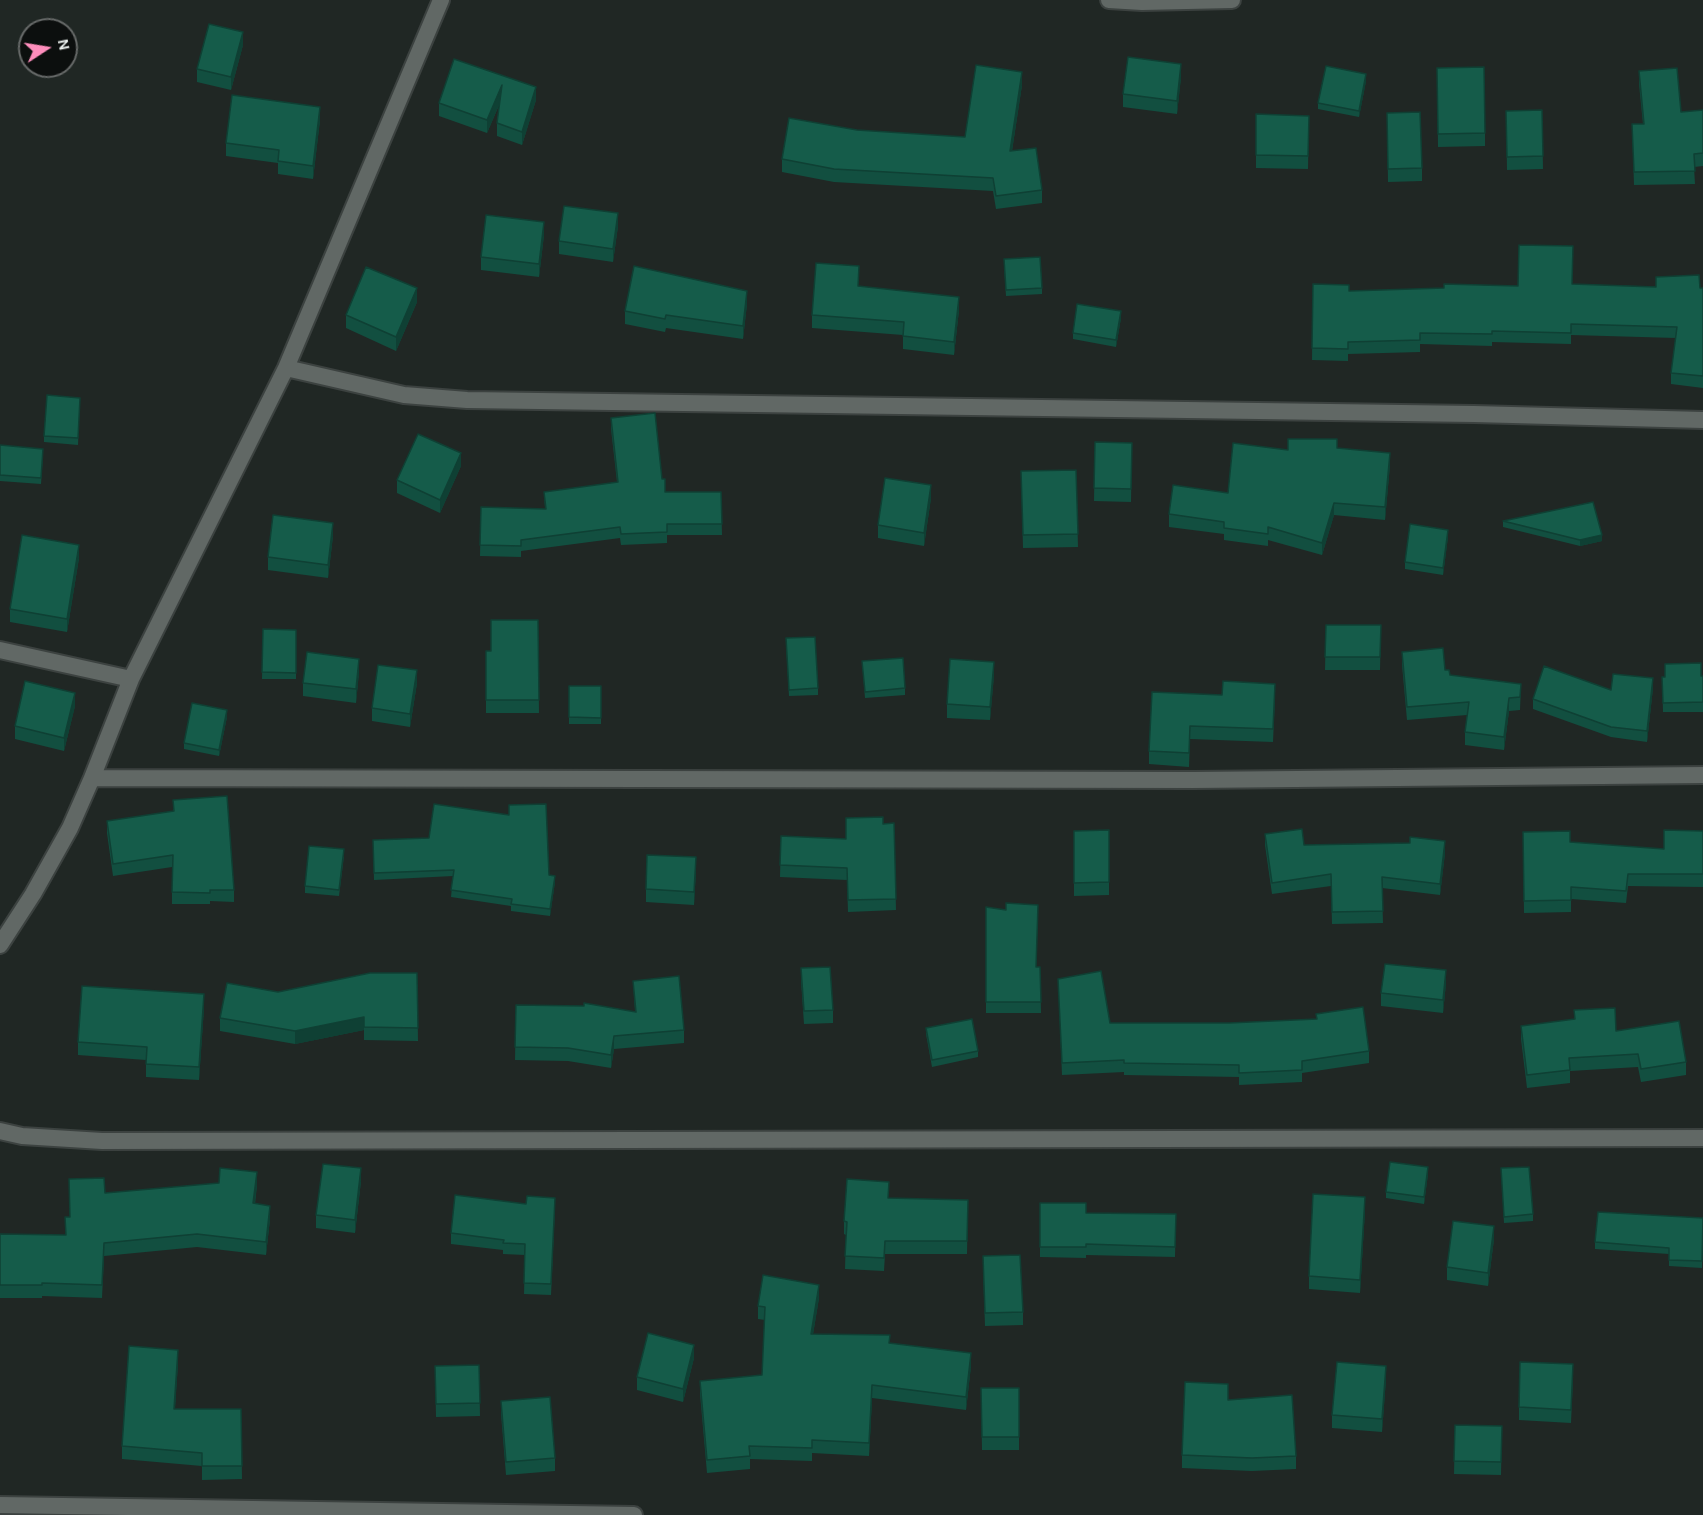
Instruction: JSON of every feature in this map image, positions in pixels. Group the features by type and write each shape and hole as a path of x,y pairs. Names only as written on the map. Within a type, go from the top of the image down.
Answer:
{"street":[{"path":"0,945 33,894 69,828 93,778 131,679 286,368 441,0"},
{"path":"1109,0 1142,2 1232,0"},
{"path":"286,368 404,395 467,400 1474,414 1703,420"},
{"path":"0,650 131,679"},
{"path":"93,778 1205,780 1703,775"},
{"path":"0,1131 22,1136 102,1141 1703,1138"},
{"path":"0,1505 634,1515"}],"building":[{"path":"209,24 243,32 231,77 197,69"},
{"path":"1128,57 1181,64 1177,101 1123,94"},
{"path":"454,59 536,87 522,132 497,123 502,85 487,120 439,103"},
{"path":"976,65 1022,72 1010,151 1036,148 1042,190 996,196 993,178 834,169 782,159 789,118 857,130 965,137"},
{"path":"1326,66 1366,74 1359,111 1318,103"},
{"path":"1484,67 1485,133 1438,134 1437,68"},
{"path":"1677,68 1681,112 1703,110 1703,153 1694,154 1695,171 1634,172 1632,124 1644,124 1639,71"},
{"path":"232,95 320,107 313,166 278,161 279,150 226,143"},
{"path":"1542,110 1543,156 1507,157 1506,111"},
{"path":"1420,112 1422,168 1388,169 1387,113"},
{"path":"1256,114 1309,116 1308,156 1256,155"},
{"path":"564,206 618,213 613,249 559,241"},
{"path":"486,215 544,222 539,264 481,257"},
{"path":"1519,245 1573,246 1572,284 1656,287 1656,277 1699,275 1700,288 1703,288 1703,376 1671,373 1677,327 1571,324 1571,333 1492,331 1492,334 1420,333 1420,340 1348,342 1348,349 1312,348 1313,284 1349,285 1349,291 1444,288 1444,284 1518,286"},
{"path":"1040,257 1042,288 1006,290 1004,259"},
{"path":"816,263 859,266 858,286 959,297 954,342 903,336 904,322 812,315"},
{"path":"634,266 747,291 743,326 666,315 665,319 625,311"},
{"path":"366,267 417,288 396,337 346,315"},
{"path":"1077,304 1121,311 1116,340 1073,333"},
{"path":"47,395 80,398 78,438 44,436"},
{"path":"655,413 665,492 721,492 722,524 667,524 667,532 621,534 620,527 521,540 521,546 480,545 481,507 546,509 544,492 618,482 611,418"},
{"path":"418,434 461,453 440,500 397,480"},
{"path":"1288,439 1337,439 1337,448 1390,453 1385,507 1334,503 1322,543 1268,527 1268,534 1224,528 1224,522 1169,514 1173,485 1228,493 1233,443 1288,450"},
{"path":"1095,442 1132,443 1131,489 1094,488"},
{"path":"0,445 43,449 41,478 0,475"},
{"path":"1076,470 1078,534 1023,535 1021,471"},
{"path":"885,478 931,485 924,533 878,525"},
{"path":"1593,502 1602,535 1580,540 1503,521"},
{"path":"273,515 333,523 328,565 268,557"},
{"path":"1410,524 1448,530 1443,568 1405,562"},
{"path":"22,535 79,545 67,619 10,609"},
{"path":"491,620 538,620 539,700 486,700 486,651 491,651"},
{"path":"1326,625 1381,625 1380,657 1325,657"},
{"path":"263,629 296,630 296,673 262,672"},
{"path":"815,637 818,688 789,690 786,638"},
{"path":"1443,648 1445,670 1449,670 1450,675 1521,684 1520,697 1509,698 1504,737 1465,732 1469,702 1407,707 1402,652"},
{"path":"307,652 359,659 356,689 303,683"},
{"path":"903,658 905,688 865,692 862,661"},
{"path":"950,659 994,662 990,707 947,704"},
{"path":"1701,663 1703,702 1663,703 1662,677 1665,677 1665,664"},
{"path":"378,665 417,670 410,714 372,708"},
{"path":"1544,666 1611,690 1613,674 1653,678 1647,731 1611,727 1533,699"},
{"path":"25,681 75,693 64,738 15,726"},
{"path":"1223,681 1275,684 1273,729 1190,726 1189,753 1149,751 1152,692 1222,695"},
{"path":"569,686 601,686 601,718 569,717"},
{"path":"192,703 227,710 219,750 184,743"},
{"path":"227,796 234,890 210,890 210,893 172,892 173,855 113,864 107,821 174,811 173,800"},
{"path":"434,804 509,815 509,805 546,804 549,875 555,876 550,909 511,904 512,899 451,890 454,870 374,873 373,840 429,838"},
{"path":"883,817 883,824 894,823 896,899 848,900 847,868 780,865 781,836 846,839 846,818"},
{"path":"1302,829 1304,845 1410,843 1410,837 1445,841 1440,884 1382,877 1383,911 1332,912 1331,874 1272,883 1265,834"},
{"path":"1109,830 1109,882 1074,883 1074,831"},
{"path":"1664,830 1703,831 1703,874 1628,874 1626,891 1571,887 1571,900 1524,901 1523,832 1570,831 1570,842 1664,849"},
{"path":"309,846 344,849 339,890 305,886"},
{"path":"647,855 696,857 694,892 646,889"},
{"path":"1006,903 1038,905 1036,967 1040,967 1041,1002 986,1002 986,907 1006,910"},
{"path":"1385,964 1446,970 1443,1000 1381,993"},
{"path":"830,967 833,1010 804,1011 801,968"},
{"path":"1101,971 1110,1023 1229,1023 1317,1019 1316,1014 1363,1007 1369,1051 1302,1061 1302,1070 1239,1073 1239,1065 1124,1063 1124,1060 1062,1063 1058,979"},
{"path":"370,973 417,973 418,1028 364,1027 364,1017 295,1031 220,1018 227,983 278,992"},
{"path":"679,976 684,1030 614,1036 611,1055 568,1048 515,1047 516,1005 584,1006 584,1003 636,1012 633,981"},
{"path":"82,986 204,994 199,1067 146,1064 147,1047 78,1042"},
{"path":"1615,1008 1616,1031 1679,1021 1686,1062 1641,1069 1638,1054 1569,1058 1570,1070 1527,1075 1521,1026 1575,1019 1574,1010"},
{"path":"972,1019 978,1051 932,1060 926,1028"},
{"path":"1390,1162 1428,1167 1424,1197 1386,1192"},
{"path":"323,1164 361,1168 355,1220 316,1215"},
{"path":"1529,1167 1533,1214 1504,1217 1501,1168"},
{"path":"220,1168 257,1172 253,1203 270,1206 266,1242 197,1234 104,1243 102,1285 42,1283 42,1285 0,1285 0,1234 66,1235 65,1217 70,1217 69,1179 104,1178 105,1193 219,1183"},
{"path":"847,1179 889,1182 888,1198 968,1200 967,1241 885,1241 884,1258 845,1256 847,1222 844,1221"},
{"path":"1313,1194 1365,1197 1360,1280 1309,1276"},
{"path":"455,1195 526,1204 527,1196 555,1198 551,1284 524,1283 525,1244 503,1243 504,1240 451,1233"},
{"path":"1040,1203 1086,1203 1086,1213 1176,1214 1175,1247 1086,1244 1086,1247 1040,1247"},
{"path":"1598,1212 1703,1218 1702,1261 1669,1260 1669,1248 1595,1242"},
{"path":"1453,1221 1494,1226 1488,1273 1447,1267"},
{"path":"1020,1255 1023,1312 985,1313 983,1256"},
{"path":"763,1275 819,1285 811,1334 890,1335 889,1343 971,1353 966,1397 872,1385 869,1443 812,1440 812,1448 749,1446 750,1456 707,1460 700,1381 762,1375 765,1307 758,1306"},
{"path":"648,1333 694,1345 683,1389 637,1377"},
{"path":"129,1346 178,1350 174,1409 241,1409 242,1466 202,1466 202,1453 122,1446"},
{"path":"1337,1362 1386,1366 1382,1419 1332,1415"},
{"path":"1520,1362 1573,1364 1571,1410 1519,1407"},
{"path":"479,1365 480,1403 436,1404 435,1366"},
{"path":"1185,1382 1228,1384 1228,1400 1292,1395 1296,1456 1252,1458 1182,1455"},
{"path":"981,1388 1019,1388 1019,1437 982,1437"},
{"path":"550,1397 555,1458 506,1462 501,1401"},
{"path":"1455,1425 1502,1426 1501,1462 1454,1461"}]}
